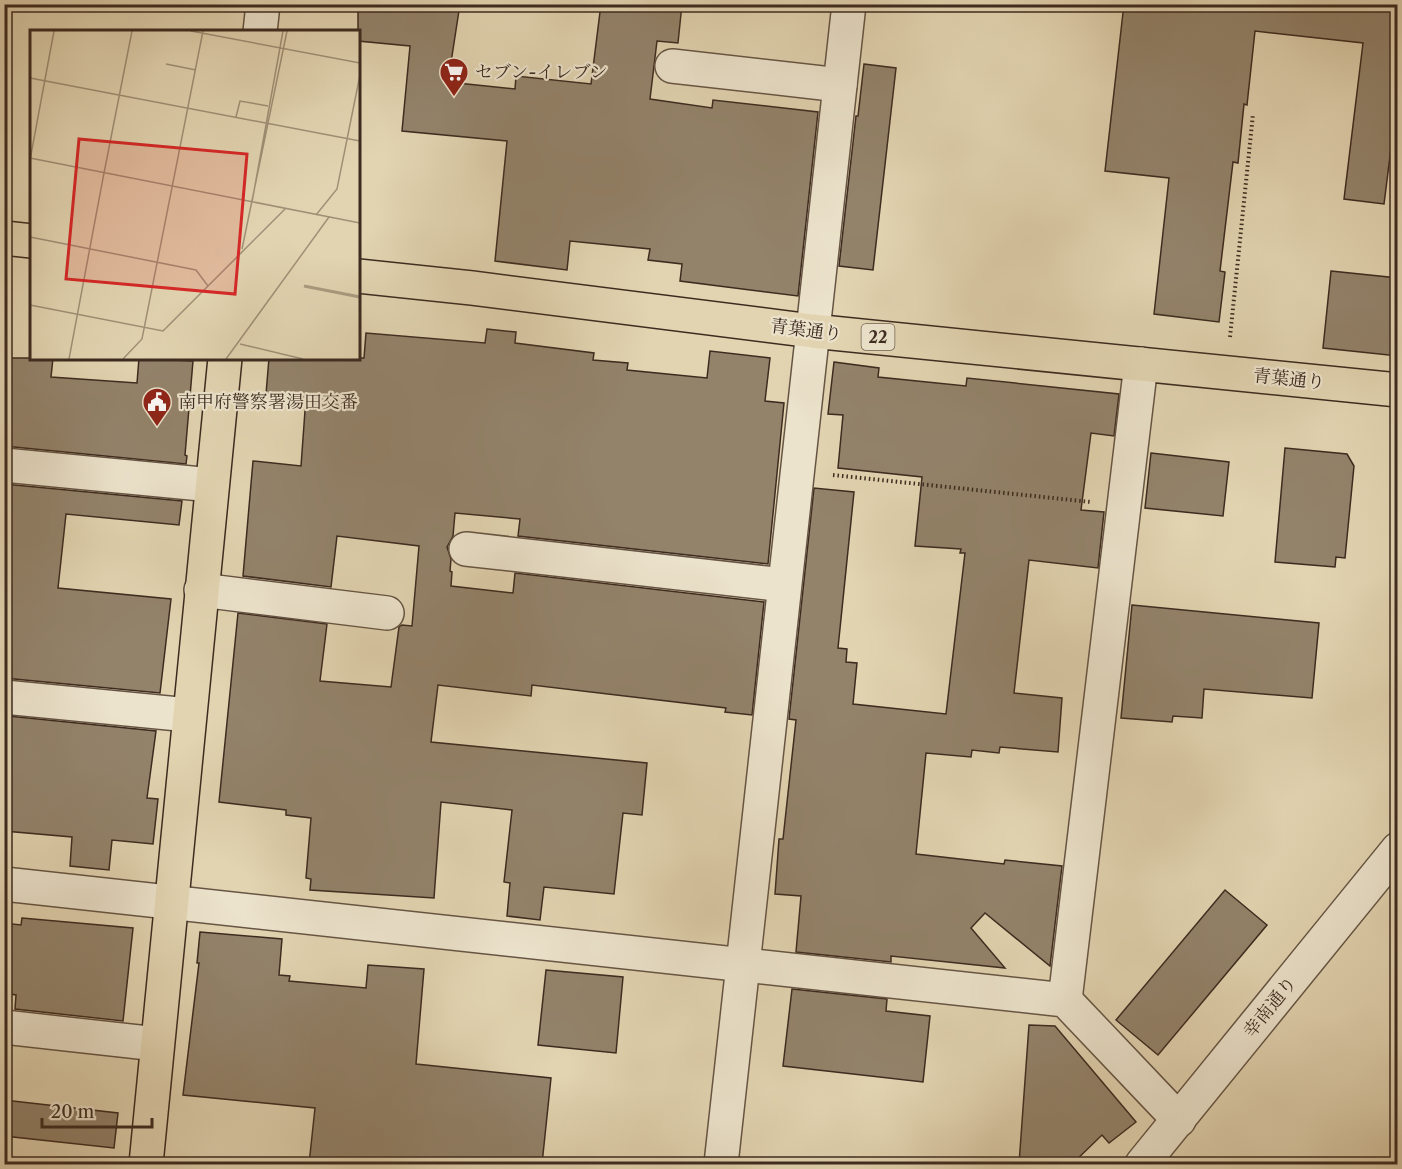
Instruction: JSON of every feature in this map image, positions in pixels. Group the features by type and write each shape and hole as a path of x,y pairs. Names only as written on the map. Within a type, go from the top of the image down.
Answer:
{"main road":[{"path":"4,238 30,241"},
{"name":"青葉通り","path":"360,276 812,331 1398,390"},
{"path":"146,1164 225,360"}],"street":[{"path":"260,30 263,4"},
{"path":"721,1164 849,4"},
{"path":"672,66 840,85"},
{"path":"1065,1000 1141,364"},
{"path":"4,465 212,485"},
{"path":"466,549 784,585"},
{"path":"201,590 387,613"},
{"path":"4,697 189,716"},
{"name":"幸南通り","path":"1142,1164 1398,849"},
{"path":"4,884 1065,1000 1179,1120"},
{"path":"4,1027 157,1044"}],"path":[{"path":"1227,373 1253,114"},
{"path":"796,471 1124,506"}],"building":[{"path":"358,4 460,4 448,82 515,89 516,76 591,84 601,4 682,4 678,43 657,41 650,99 712,108 713,100 818,112 798,296 680,281 682,264 648,260 650,249 570,241 567,270 495,261 507,141 402,131 410,46 360,41 360,30 358,30"},
{"path":"1124,4 1398,4 1398,93 1384,204 1344,199 1363,43 1255,31 1238,163 1233,162 1220,271 1225,272 1219,322 1154,314 1169,178 1105,171"},
{"path":"864,64 896,68 873,270 839,266"},
{"path":"1331,271 1398,278 1398,356 1323,348"},
{"path":"487,329 516,332 515,343 594,353 593,360 628,363 627,370 707,378 710,351 770,358 765,401 784,403 768,564 518,536 520,519 455,513 453,536 447,547 451,559 451,586 513,593 515,573 764,602 752,715 725,712 726,708 532,685 531,696 438,685 431,742 647,763 642,815 623,813 614,894 544,887 540,920 507,916 510,883 504,882 512,810 441,802 434,898 310,890 311,879 306,878 311,818 286,815 286,810 219,802 238,613 327,624 320,681 391,687 399,627 412,626 419,546 337,536 331,587 243,576 253,461 301,466 306,397 266,394 269,360 360,360 364,358 366,333 485,343"},
{"path":"4,358 53,360 51,377 137,383 139,360 193,361 186,464 4,446"},
{"path":"834,362 879,368 878,377 966,386 967,378 1119,394 1114,436 1091,433 1081,510 1104,512 1098,568 1029,560 1014,693 1062,698 1058,752 1000,747 999,753 972,750 971,757 926,753 916,854 1004,864 1005,860 1062,866 1050,966 985,913 971,928 1005,968 891,956 891,962 796,952 801,896 775,894 779,839 783,839 796,720 789,719 814,488 854,492 838,648 847,649 846,662 857,663 853,704 946,714 965,553 960,553 961,549 915,546 922,477 838,468 843,415 828,414"},
{"path":"1285,448 1347,454 1354,466 1345,558 1336,557 1335,567 1275,562"},
{"path":"1151,453 1229,462 1223,516 1145,508"},
{"path":"4,484 182,501 179,525 66,514 58,588 171,599 160,693 4,678"},
{"path":"1132,605 1319,623 1312,698 1204,689 1202,718 1173,716 1172,722 1121,718"},
{"path":"8,716 156,731 147,798 158,799 153,844 112,840 109,870 70,866 72,837 4,831 4,747"},
{"path":"1225,890 1267,925 1158,1055 1116,1020"},
{"path":"22,918 133,928 123,1021 15,1009 16,995 4,993 4,923 21,925"},
{"path":"200,932 282,939 279,975 290,976 289,981 366,988 368,965 424,969 416,1064 551,1078 542,1164 309,1164 315,1108 183,1095 199,963 197,963"},
{"path":"546,970 623,977 616,1053 538,1045"},
{"path":"792,989 887,999 886,1011 930,1016 923,1082 783,1066"},
{"path":"1029,1025 1055,1026 1136,1122 1109,1143 1102,1135 1072,1164 1019,1164"},
{"path":"4,1100 118,1113 114,1148 4,1136"}],"place":[{"name":"セブン-イレブン","path":"454,98"},
{"name":"南甲府警察署湯田交番","path":"157,428"}]}
